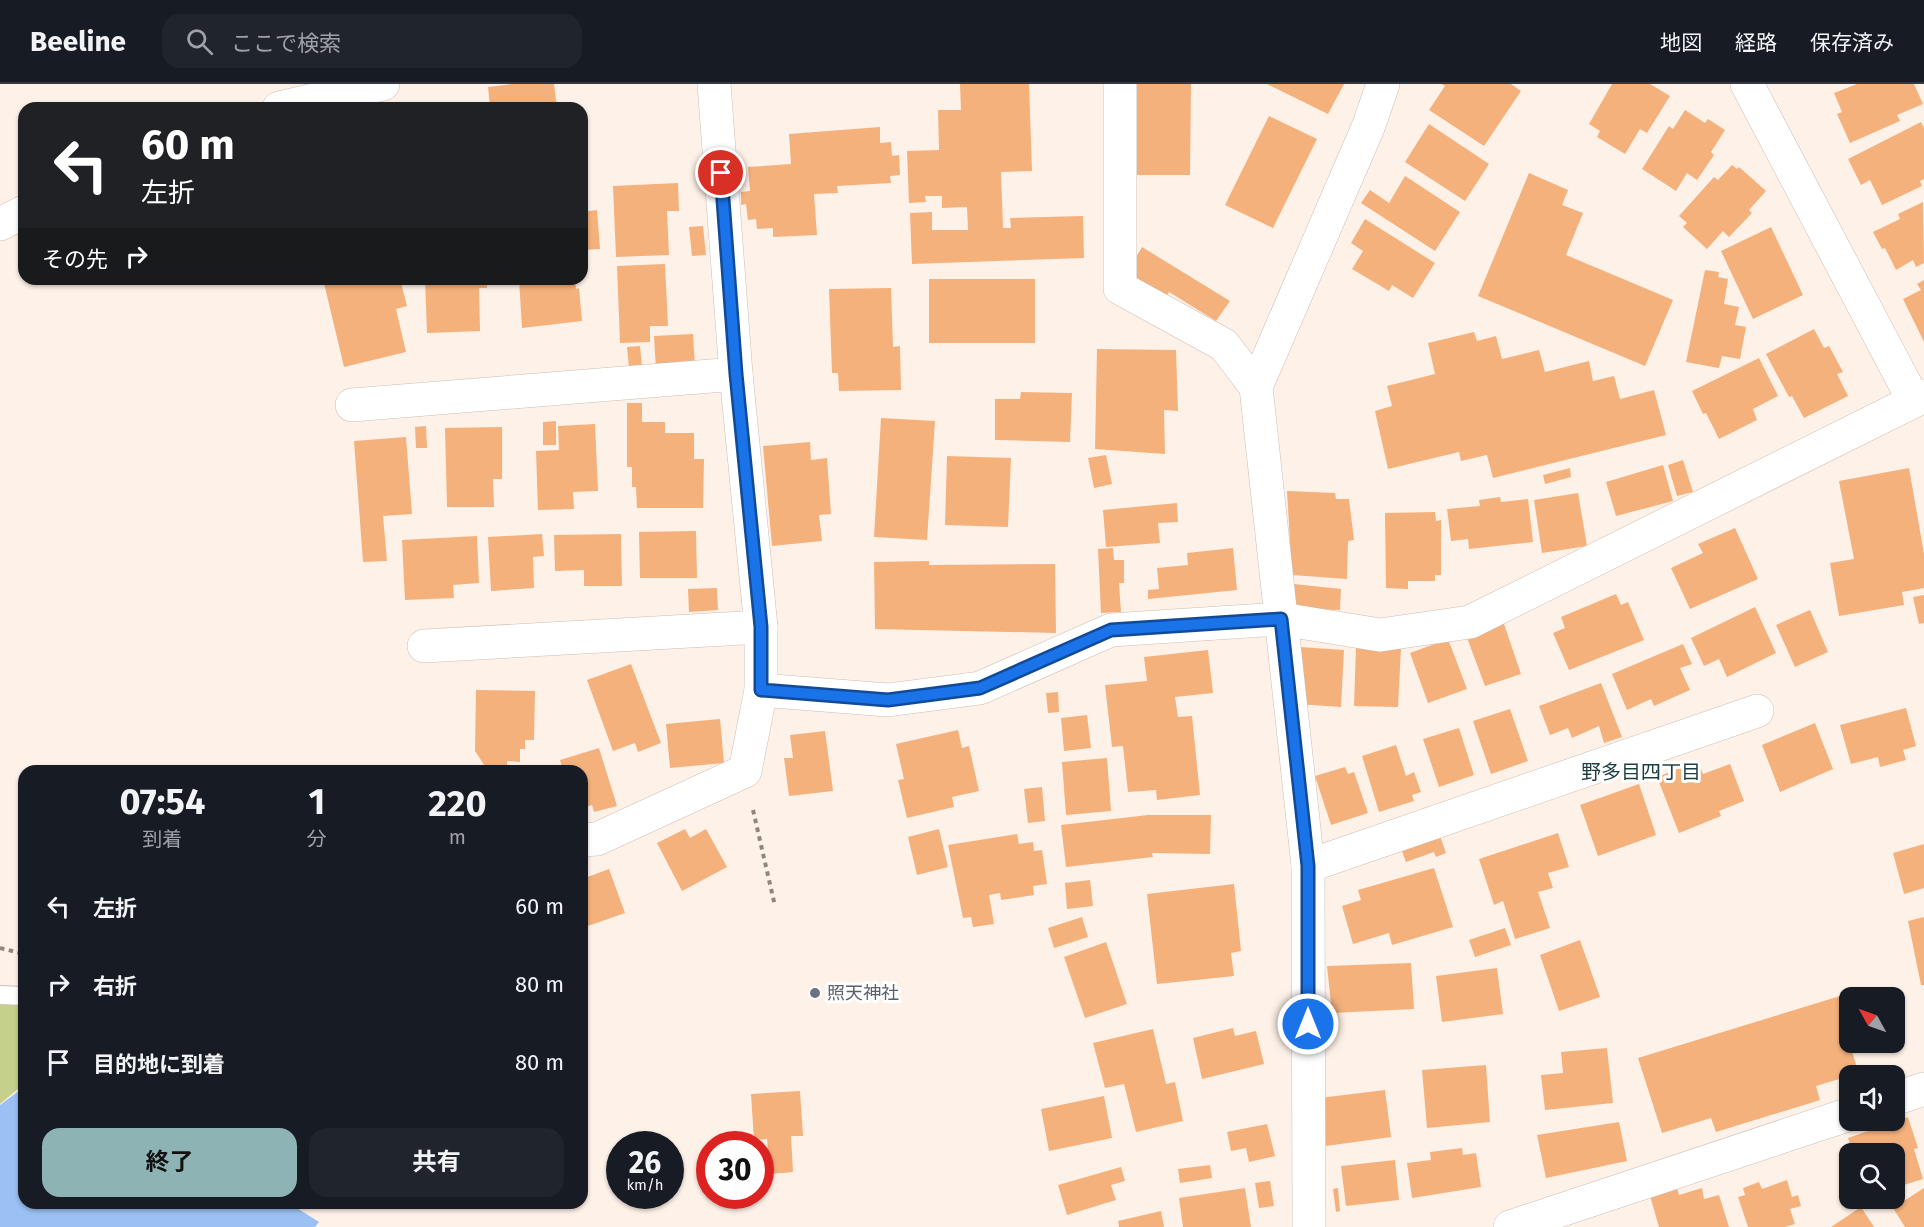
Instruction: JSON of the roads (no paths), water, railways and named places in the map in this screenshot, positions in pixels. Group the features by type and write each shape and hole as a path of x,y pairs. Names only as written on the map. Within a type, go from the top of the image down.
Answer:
{"street":[{"path":"305,102 383,84"},
{"path":"588,840 597,839 745,771 761,690 761,627 736,374 714,84"},
{"path":"1120,84 1120,288 1224,345 1256,387"},
{"path":"1309,1227 1308,866 1256,387 1369,125 1383,84"},
{"path":"761,690 888,700 980,688 1111,630 1281,619 1380,635 1470,622 1919,398 1746,84"},
{"path":"0,224 18,215"},
{"path":"352,405 736,374"},
{"path":"424,646 761,627"},
{"path":"1308,866 1757,711"},
{"path":"1905,1095 1924,1089"},
{"path":"1510,1227 1839,1118"}],"lane":[{"path":"0,995 18,996"}],"water":[{"path":"18,1092 18,1209 298,1209 319,1222 315,1227 0,1227 0,1105"}],"place":[{"name":"照天神社","path":"815,993"}],"district":[{"name":"野多目四丁目","path":"1641,772"}]}
